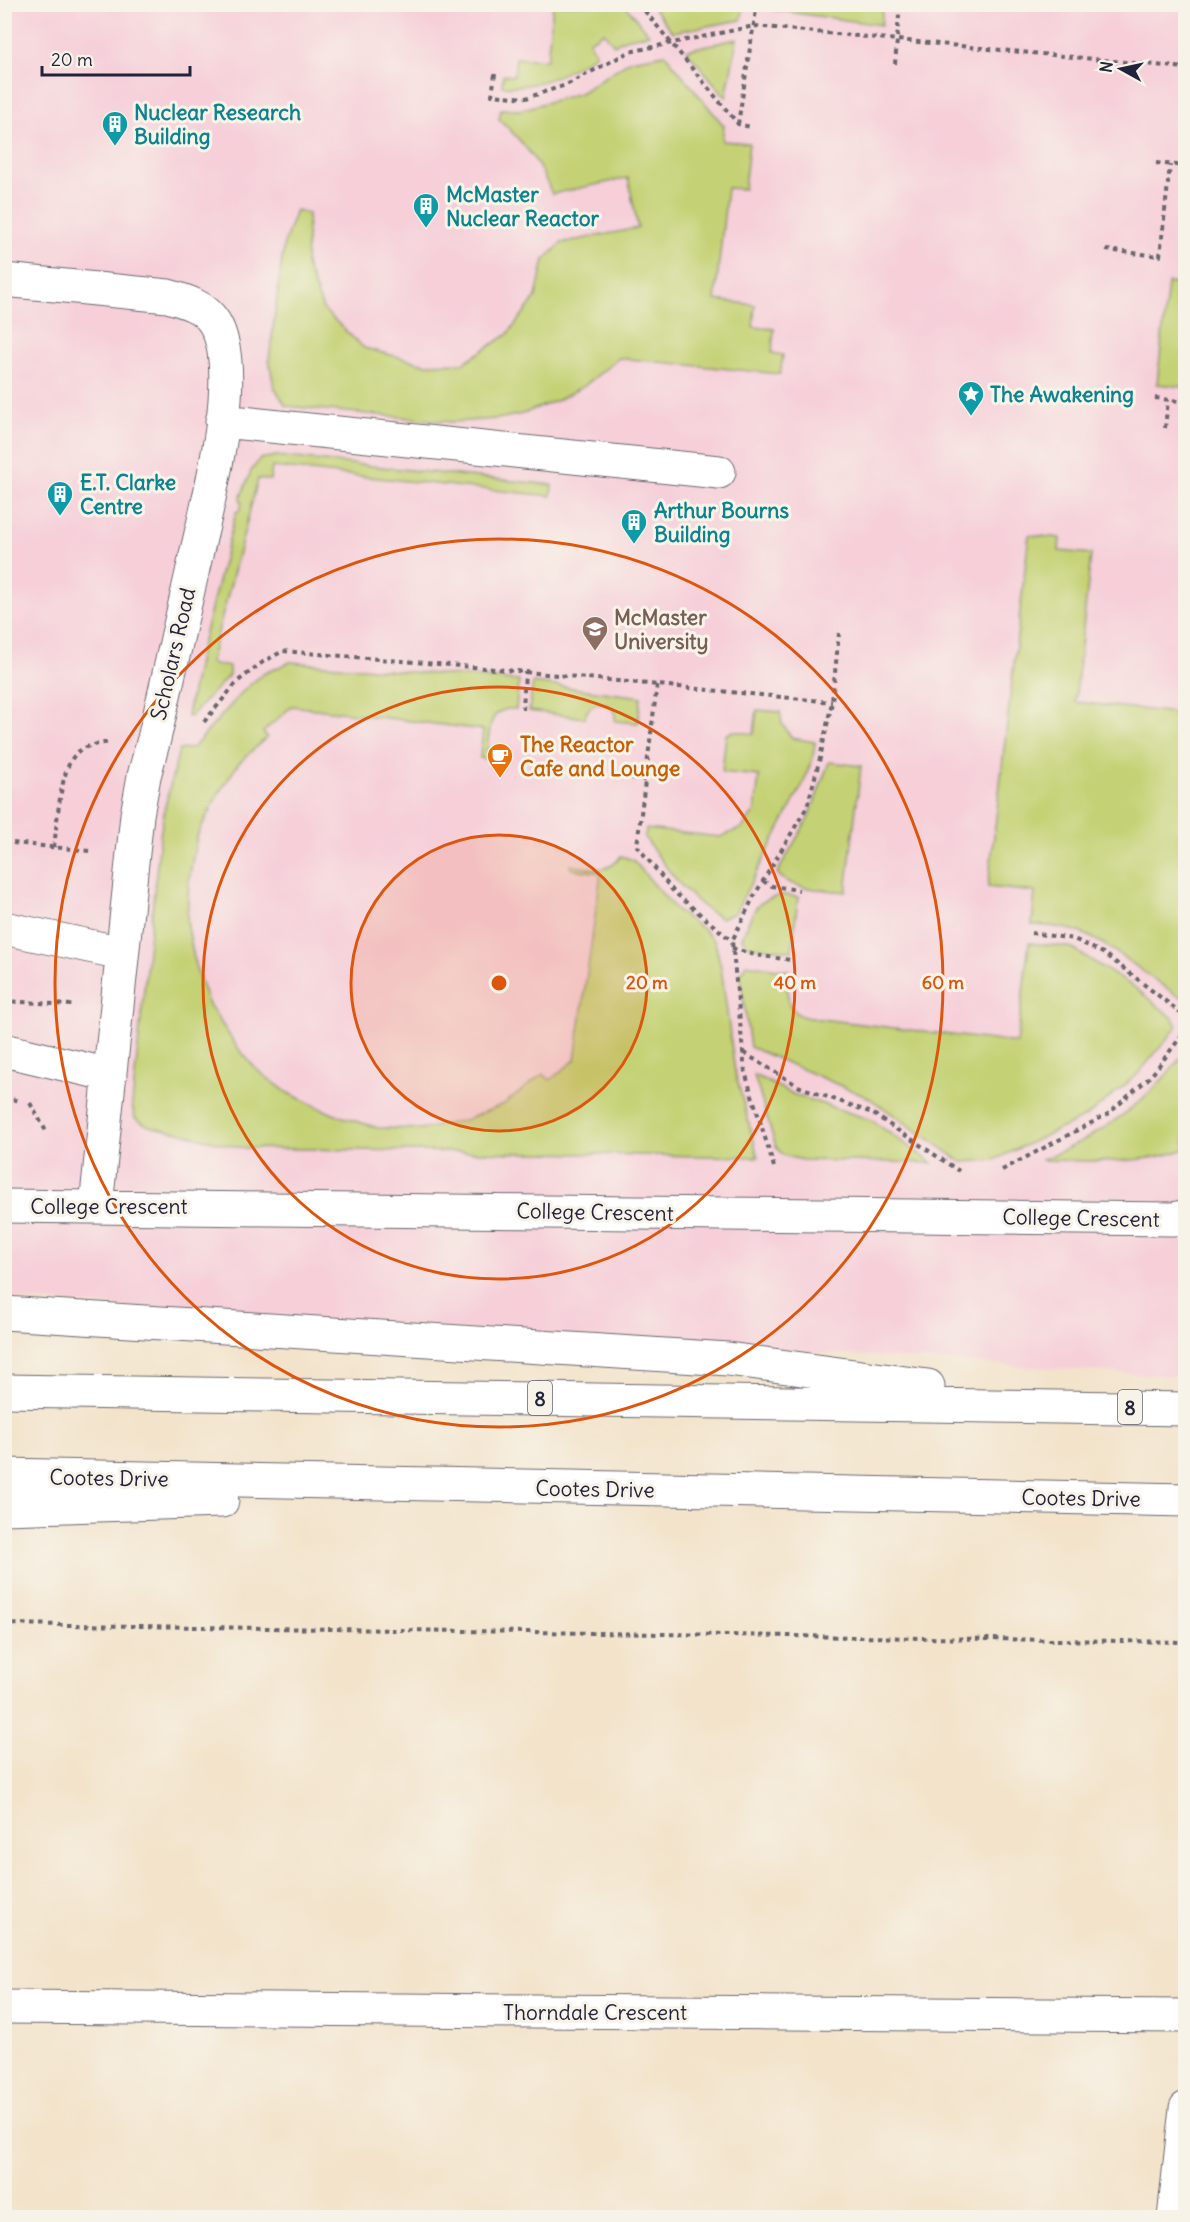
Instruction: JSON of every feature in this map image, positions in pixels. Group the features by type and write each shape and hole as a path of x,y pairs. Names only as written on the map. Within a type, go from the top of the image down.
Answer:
{"main road":[{"name":"Scholars Road","path":"4,280 168,296 188,302 204,311 214,322 222,342 225,362 217,461 137,815 96,1206"},
{"path":"222,421 719,472"},
{"path":"4,928 122,953"},
{"path":"4,1050 110,1075"},
{"name":"College Crescent","path":"4,1206 1174,1219 1185,1216"},
{"path":"4,1313 728,1359 1075,1406"},
{"name":"8","path":"4,1391 1185,1408"},
{"name":"Cootes Drive","path":"4,1475 1185,1500"},
{"path":"4,1508 593,1489"},
{"name":"Thorndale Crescent","path":"4,2007 1185,2016"},
{"path":"1174,2217 1185,2108"}],"path":[{"path":"639,4 738,124 751,127"},
{"path":"738,124 758,4"},
{"path":"895,64 900,4"},
{"path":"495,74 492,95 526,98 566,85 629,52 754,26 1185,68"},
{"path":"1156,163 1185,166"},
{"path":"1106,250 1160,256 1170,165"},
{"path":"1155,398 1185,402"},
{"path":"1165,428 1168,400"},
{"path":"774,1167 745,1072 732,941 763,881 807,807 832,702 839,633"},
{"path":"198,728 238,681 283,651 832,702"},
{"path":"523,710 525,672"},
{"path":"657,685 637,846 674,892 732,941"},
{"path":"54,848 64,779 69,764 75,754 84,748 111,742"},
{"path":"632,778 645,780"},
{"path":"4,842 94,852"},
{"path":"763,881 772,886 799,890"},
{"path":"1030,933 1074,939 1105,954 1185,1017"},
{"path":"732,948 755,955 791,960"},
{"path":"4,1001 72,1005"},
{"path":"1002,1170 1108,1114 1151,1076 1185,1030"},
{"path":"743,1053 800,1087 872,1113 959,1171"},
{"path":"30,1103 46,1131"},
{"path":"4,1624 1185,1642"}],"shaded area":[{"name":"McMaster University","path":"5,5 1185,5 1185,1377 5,1299"}],"green space":[{"path":"775,4 883,5 881,25 774,10"},
{"path":"553,5 625,5 649,34 624,39 614,45 604,32 589,41 596,54 575,67 539,82 502,86 503,75 514,76 516,58 547,60"},
{"path":"651,5 744,5 741,20 673,32"},
{"path":"737,39 726,97 686,50"},
{"path":"665,54 724,126 722,141 749,143 744,189 727,188 715,300 755,305 753,327 774,329 772,353 783,355 780,374 619,358 584,386 558,400 522,414 497,419 451,422 286,406 274,387 269,360 284,244 296,210 308,214 306,265 323,309 364,348 425,364 463,363 507,335 536,297 544,260 562,243 638,228 628,178 552,194 530,153 499,119 501,109 520,110 580,93 631,60"},
{"path":"1168,283 1185,285 1185,387 1157,384"},
{"path":"276,456 552,485 551,496 272,467 270,480 258,479 210,663 229,667 229,675 190,717 187,716 200,652 236,512 240,510 242,502 240,499 251,471 260,459"},
{"path":"1029,535 1060,538 1059,551 1091,554 1075,702 1185,714 1185,996 1180,997 1107,946 1082,933 1064,928 1032,925 1035,892 988,887"},
{"path":"290,662 519,681 516,709 499,712 491,724 487,759 480,758 483,730 292,706 263,732 267,737 238,764 216,798 197,836 189,879 187,921 195,965 208,1003 237,1047 257,1070 288,1093 333,1114 378,1128 424,1129 465,1120 504,1104 543,1074 550,1080 575,1060 601,873 571,869 570,865 605,868 611,866 621,856 633,860 677,911 703,929 715,942 721,967 735,1072 758,1157 244,1148 151,1127 135,1118 132,1105 160,836 179,750 193,748 245,689 263,674"},
{"path":"533,683 641,697 638,723 615,721 612,709 602,704 591,707 585,718 529,711"},
{"path":"757,710 780,712 782,724 792,738 815,742 813,757 803,784 735,913 721,918 699,903 679,883 645,838 646,829 720,837 742,828 755,811 759,776 722,772 726,735 733,731 754,734"},
{"path":"829,762 861,766 846,892 800,886 783,879 777,873 809,817"},
{"path":"784,895 798,897 792,951 748,946 742,938 756,909 766,900"},
{"path":"1029,943 1070,947 1134,987 1173,1018 1177,1027 1138,1074 1087,1116 994,1160 962,1162 869,1098 750,1047 740,975 746,964 790,971 789,1004 797,1014 804,1017 1017,1043"},
{"path":"1185,1052 1185,1149 1133,1160 1041,1160 1083,1141 1121,1116 1155,1087"},
{"path":"754,1075 795,1095 871,1120 932,1163 802,1160 783,1155 776,1147"}],"place":[{"name":"Nuclear Research Building","path":"115,147"},
{"name":"McMaster Nuclear Reactor","path":"426,229"},
{"name":"The Awakening","path":"971,417"},
{"name":"E.T. Clarke Centre","path":"60,517"},
{"name":"Arthur Bourns Building","path":"634,545"},
{"name":"McMaster University","path":"595,652"},
{"name":"The Reactor Cafe and Lounge","path":"500,779"}]}
